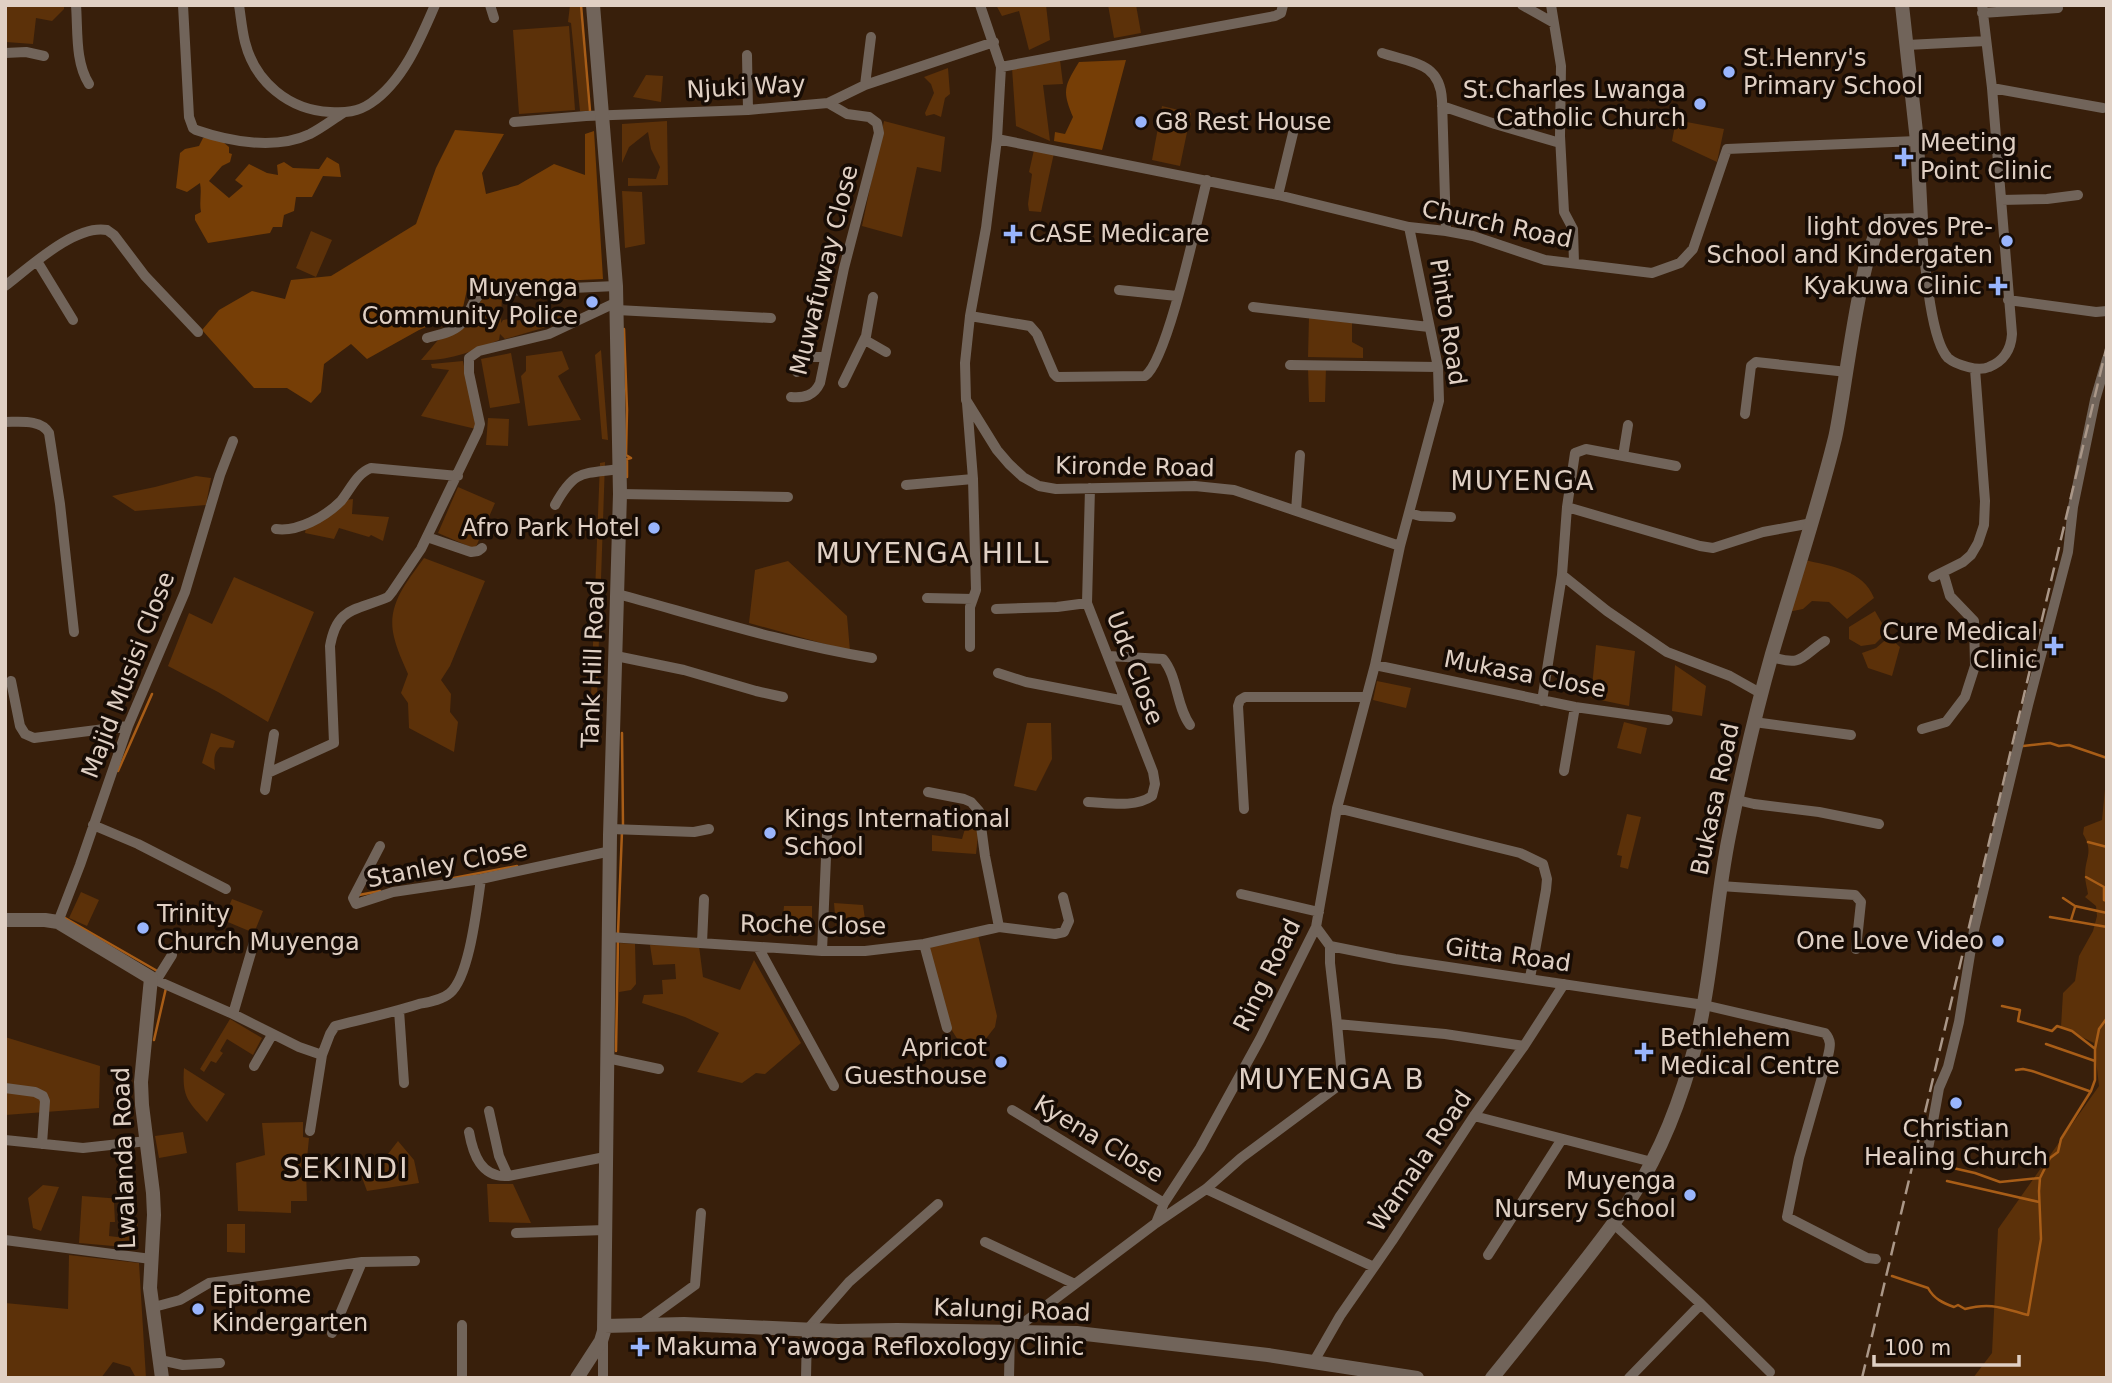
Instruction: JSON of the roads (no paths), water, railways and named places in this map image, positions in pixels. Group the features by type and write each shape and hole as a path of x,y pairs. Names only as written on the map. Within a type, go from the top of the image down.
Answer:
{"street":[{"path":"76,5 80,64 89,84"},
{"path":"183,5 189,117 196,130 249,142 287,142 313,133 343,113"},
{"path":"239,5 245,43 261,77 273,89 300,107 343,113 363,109 384,93 409,60 435,5"},
{"path":"490,5 494,18"},
{"name":"Tank Hill Road","path":"593,5 616,286 620,469 603,1331"},
{"path":"970,647 970,607 976,590 973,479 965,363 997,139 1001,67 980,5"},
{"path":"1001,67 1275,16 1281,13 1283,5"},
{"path":"1522,5 1554,23"},
{"path":"1551,5 1561,66 1560,143 1564,212 1573,229 1574,263"},
{"path":"1902,5 1917,141 1920,220 1933,321 1938,342 1947,356 1955,363 1975,369 1988,368 2000,362 2008,352 2012,334 1992,88 1982,9 2057,8"},
{"path":"865,85 871,37"},
{"path":"1907,45 1986,41"},
{"path":"828,103 865,85 994,42"},
{"path":"5,53 26,52 44,56"},
{"path":"1382,53 1422,66 1438,80 1442,106 1446,231"},
{"path":"747,55 748,110"},
{"path":"1992,88 2103,108"},
{"name":"Njuki Way","path":"514,122 748,110 828,103 847,114 869,117 877,123 879,133"},
{"path":"1442,106 1560,143"},
{"path":"1278,195 1294,129 1302,123 1316,119"},
{"name":"Muwafuway Close","path":"791,397 804,397 816,391 879,133"},
{"name":"Church Road","path":"997,139 1278,195 1409,227 1446,231 1490,241 1545,260 1652,273 1680,263 1687,258 1697,242 1727,149 1917,141"},
{"path":"970,316 1030,326 1037,334 1057,377 1148,375 1170,327 1207,180"},
{"path":"2001,200 2078,195"},
{"name":"Bukasa Road","path":"1492,1378 1614,1224 1652,1162 1684,1082 1704,1005 1720,886 1754,722 1838,428 1861,286 1877,228 1888,220 1920,220"},
{"name":"Pinto Road","path":"1400,546 1439,401 1438,368 1409,227"},
{"path":"5,286 62,243 93,229 107,230 198,332"},
{"path":"37,261 73,320"},
{"path":"427,338 457,328 465,319 475,298 483,292 616,286"},
{"path":"1119,290 1177,296"},
{"path":"843,383 865,340 873,297"},
{"path":"2008,300 2096,312 2107,311"},
{"path":"268,773 334,743 330,646 336,624 347,613 388,597 410,568 458,476 480,424 469,373 469,358 479,351 549,334 617,306 771,318"},
{"path":"1253,307 1429,327"},
{"path":"865,340 886,352"},
{"path":"797,372 803,357 825,358"},
{"path":"1926,1160 1939,1088 1948,1068 1959,1021 1974,930 2068,552 2073,507 2095,400 2107,359"},
{"path":"1745,414 1751,366 1756,362 1847,372"},
{"path":"1290,365 1438,368"},
{"path":"1922,729 1945,722 1965,697 1975,666 1974,621 1950,596 1938,575 1971,555 1982,533 1985,518 1975,369"},
{"name":"Kironde Road","path":"966,400 997,450 1023,477 1039,486 1056,489 1195,486 1234,490 1400,546"},
{"path":"5,422 36,424 47,429 49,433 74,632"},
{"path":"1623,456 1628,425"},
{"name":"Majid Musisi Close","path":"58,922 128,726 185,592 233,441"},
{"path":"1542,701 1562,575 1574,453 1586,449 1676,466"},
{"path":"1296,511 1300,455"},
{"path":"276,528 294,529 329,511 366,470 377,468 458,476"},
{"path":"555,505 575,478 620,469"},
{"path":"906,485 973,479"},
{"name":"Udc Close","path":"1088,802 1141,801 1152,796 1155,791 1153,772 1087,603 1090,488"},
{"path":"620,494 788,497"},
{"path":"1567,507 1713,548 1763,532 1812,523"},
{"path":"1409,513 1428,517 1451,517"},
{"path":"427,537 471,552 482,548"},
{"name":"Ring Road","path":"1156,1223 1164,1203 1200,1148 1247,1063 1316,927 1337,808 1375,666 1400,546"},
{"path":"1562,575 1607,611 1667,652 1730,676 1762,694"},
{"path":"618,594 740,628 872,658"},
{"path":"927,598 973,599"},
{"path":"996,610 1087,603"},
{"path":"1772,657 1799,660 1825,641"},
{"path":"616,656 684,670 783,697"},
{"path":"1108,656 1163,659 1189,725"},
{"name":"Mukasa Close","path":"1375,666 1542,701 1668,720"},
{"path":"998,673 1026,682 1125,701"},
{"path":"11,681 20,726 25,734 34,738 128,726"},
{"path":"1244,808 1238,706 1240,699 1365,697"},
{"path":"1564,771 1575,707"},
{"path":"1754,722 1851,735"},
{"path":"265,790 274,734"},
{"path":"928,792 964,799 979,811 999,927"},
{"path":"1737,800 1879,824"},
{"path":"1337,808 1520,853 1543,864 1547,879 1546,890 1530,978"},
{"path":"93,825 138,844 226,889"},
{"path":"611,829 683,832 709,830"},
{"path":"822,951 827,834"},
{"name":"Stanley Close","path":"380,846 353,898 356,904 393,892 481,879 611,851"},
{"path":"310,1131 323,1055 335,1026 443,997 455,987 470,946 481,879"},
{"path":"1720,886 1855,895 1861,902 1856,949"},
{"path":"1241,894 1319,912"},
{"name":"Roche Close","path":"609,937 822,951 865,951 924,944 999,927 1055,934 1063,932 1068,926 1068,915 1063,897"},
{"path":"702,943 704,899"},
{"path":"5,920 58,922 154,979 233,1014 272,1035 323,1055"},
{"path":"1009,1378 1010,1333 1156,1223 1206,1189 1251,1150 1338,1086 1342,1076 1330,946 1316,927"},
{"path":"233,1014 255,939"},
{"path":"924,944 947,1028"},
{"name":"Gitta Road","path":"1330,946 1395,959 1704,1005 1820,1031 1829,1038 1830,1045 1799,1158 1787,1217 1867,1258 1876,1259"},
{"path":"758,947 834,1086"},
{"path":"154,979 172,955"},
{"name":"Lwalanda Road","path":"154,979 141,1082 154,1215 150,1288 160,1372"},
{"name":"Wamala Road","path":"1313,1363 1340,1316 1564,984"},
{"path":"399,1010 404,1083"},
{"path":"1337,1024 1445,1034 1524,1046"},
{"path":"254,1066 272,1035"},
{"path":"607,1058 659,1069"},
{"path":"5,1088 35,1092 43,1096 45,1101 42,1144"},
{"name":"Kyena Close","path":"1012,1110 1164,1203"},
{"path":"489,1111 495,1140 508,1176"},
{"path":"1474,1115 1652,1162"},
{"path":"469,1132 472,1149 480,1164 491,1173 502,1176 605,1157"},
{"path":"1489,1255 1562,1139"},
{"path":"5,1140 83,1148 147,1141"},
{"path":"1206,1189 1374,1268"},
{"path":"806,1378 807,1330 849,1282 938,1203"},
{"path":"640,1325 695,1285 701,1213"},
{"path":"1614,1224 1770,1372"},
{"path":"516,1233 605,1230"},
{"path":"5,1240 150,1259"},
{"path":"985,1242 1075,1284"},
{"path":"154,1307 180,1300 209,1283 362,1262 415,1261"},
{"path":"332,1333 362,1262"},
{"path":"1629,1378 1701,1304"},
{"name":"Kalungi Road","path":"603,1331 640,1325 684,1324 807,1330 1101,1335 1268,1355 1417,1378"},
{"path":"462,1325 462,1378"},
{"path":"577,1378 596,1351 603,1331"},
{"path":"603,1331 603,1378"},
{"path":"160,1372 183,1365 220,1363"}],"waterway":[{"path":"581,5 590,111"},
{"path":"624,329 626,455 631,458 627,459 627,477"},
{"path":"118,771 152,694"},
{"path":"622,733 623,825"},
{"path":"2023,746 2050,743 2069,745 2107,758"},
{"path":"618,933 622,831"},
{"path":"2088,842 2107,847"},
{"path":"448,879 517,866"},
{"path":"2086,877 2104,887 2104,900 2107,901"},
{"path":"359,895 380,891"},
{"path":"2063,898 2075,906 2107,913"},
{"path":"2071,920 2075,907"},
{"path":"2050,917 2107,927"},
{"path":"65,918 159,972"},
{"path":"616,1051 618,940"},
{"path":"154,1040 166,988"},
{"path":"2002,1006 2020,1010 2018,1021 2052,1031 2057,1026 2072,1031 2094,1048"},
{"path":"1892,1276 1928,1288 1939,1300 1954,1307 1958,1305 1965,1309 1990,1306 2028,1315 2041,1239 2040,1178 2050,1158 2058,1152 2061,1139 2091,1091 2095,1080 2095,1049 2099,1029 2107,1018"},
{"path":"2046,1044 2095,1061"},
{"path":"2016,1070 2032,1071 2089,1091"},
{"path":"1953,1168 2000,1182 2040,1178"},
{"path":"1947,1181 2039,1202"}],"railway":[{"path":"1862,1378 2107,345"}],"place":[{"name":"St.Henry's Primary School","path":"1729,72"},
{"name":"St.Charles Lwanga Catholic Church","path":"1700,104"},
{"name":"G8 Rest House","path":"1141,122"},
{"name":"Meeting Point Clinic","path":"1904,157"},
{"name":"CASE Medicare","path":"1013,234"},
{"name":"light doves Pre- School and Kindergaten","path":"2007,241"},
{"name":"Kyakuwa Clinic","path":"1998,286"},
{"name":"Muyenga Community Police","path":"592,302"},
{"name":"Afro Park Hotel","path":"654,528"},
{"name":"Cure Medical Clinic","path":"2054,646"},
{"name":"Kings International School","path":"770,833"},
{"name":"Trinity Church Muyenga","path":"143,928"},
{"name":"One Love Video","path":"1998,941"},
{"name":"Bethlehem Medical Centre","path":"1644,1052"},
{"name":"Apricot Guesthouse","path":"1001,1062"},
{"name":"Christian Healing Church","path":"1956,1103"},
{"name":"Muyenga Nursery School","path":"1690,1195"},
{"name":"Epitome Kindergarten","path":"198,1309"},
{"name":"Makuma Y'awoga Refloxology Clinic","path":"640,1347"}],"district":[{"name":"MUYENGA","path":"1523,481"},
{"name":"MUYENGA HILL","path":"933,553"},
{"name":"MUYENGA B","path":"1332,1079"},
{"name":"SEKINDI","path":"346,1168"}]}
